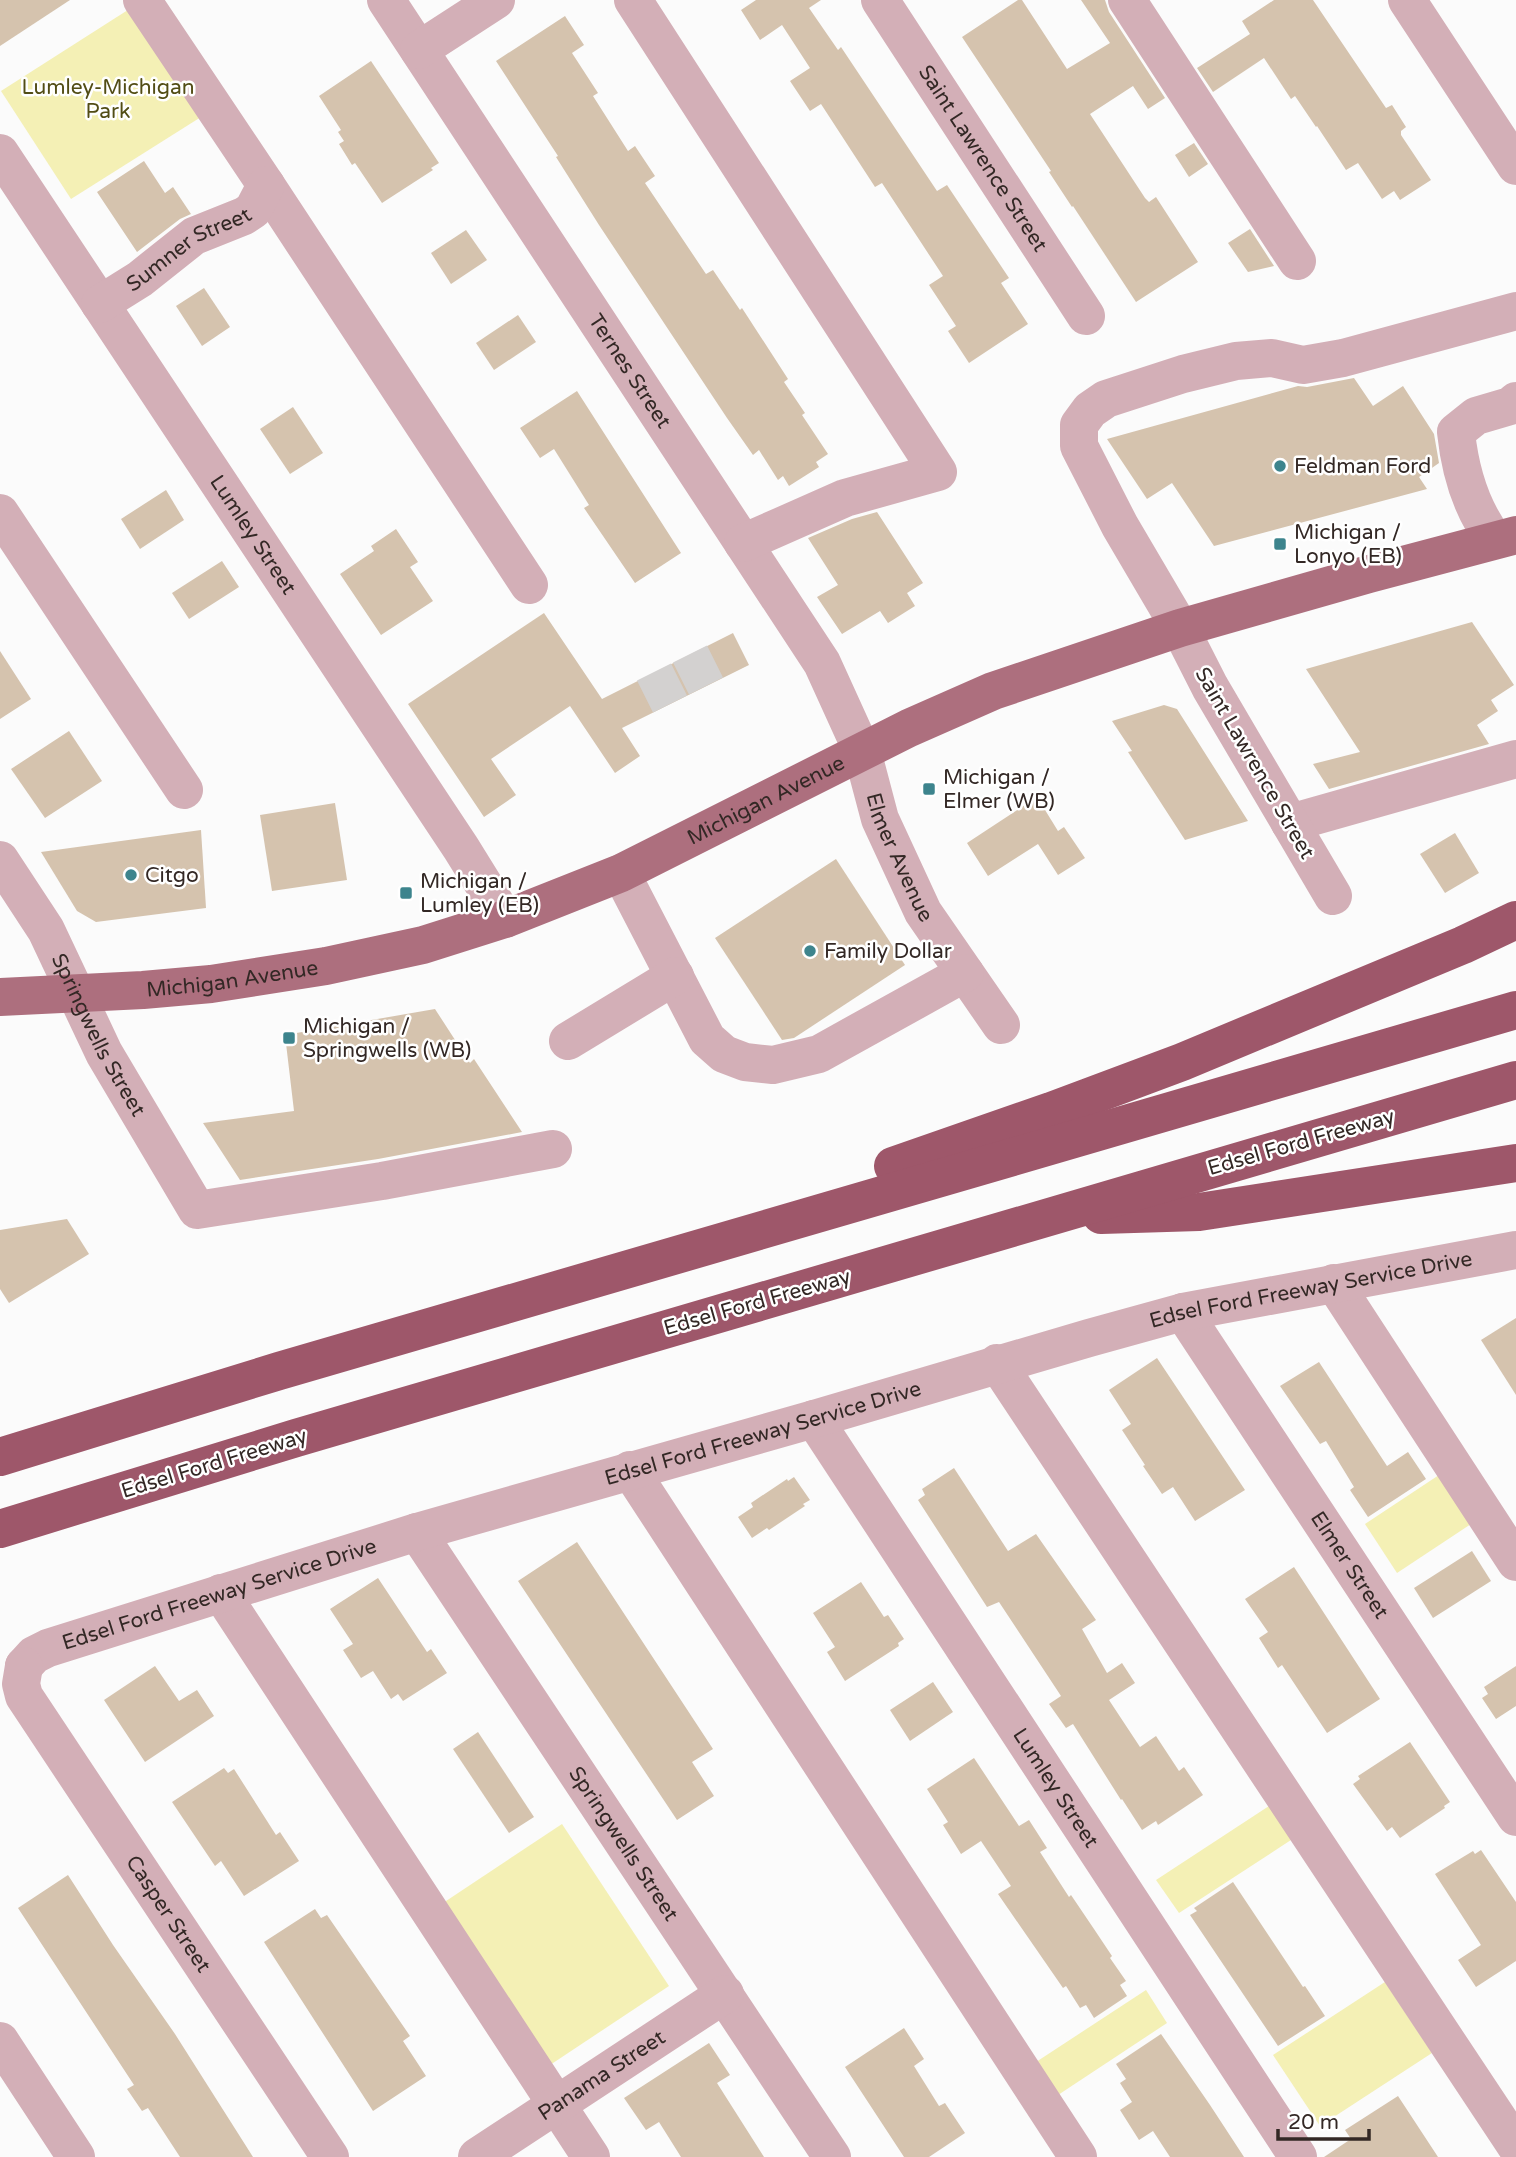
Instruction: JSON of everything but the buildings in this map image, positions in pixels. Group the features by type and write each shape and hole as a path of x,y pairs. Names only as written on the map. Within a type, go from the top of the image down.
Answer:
{"highway":[{"path":"807,1216 895,1165 1182,1062 1463,945 1516,920"},
{"path":"0,1457 279,1371 1516,1010"},
{"name":"Edsel Ford Freeway","path":"0,1529 296,1438 1516,1080"},
{"path":"1046,1216 1199,1212 1516,1163"}],"main road":[{"name":"Michigan Avenue","path":"0,997 211,984 273,976 423,945 505,919 621,873 909,728 993,691 1180,628 1506,538"}],"street":[{"path":"142,0 528,585"},
{"name":"Ternes Street","path":"386,0 822,663 862,751"},
{"path":"419,50 496,0"},
{"path":"633,0 938,472 845,498 743,543"},
{"name":"Saint Lawrence Street","path":"880,0 1086,316"},
{"path":"1127,0 1297,261"},
{"path":"1407,0 1516,166"},
{"name":"Lumley Street","path":"0,153 461,848 505,919"},
{"name":"Sumner Street","path":"100,304 140,279 194,236 244,216 253,209 266,185"},
{"name":"Saint Lawrence Street","path":"1333,896 1210,687 1180,628 1120,526 1079,446 1079,425 1090,410 1106,399 1183,374 1236,361 1272,358 1303,365 1512,320"},
{"path":"1506,538 1479,518 1459,459 1456,432 1476,416 1510,406 1516,401"},
{"path":"0,513 184,790"},
{"name":"Elmer Avenue","path":"862,751 880,819 923,912 1000,1025"},
{"path":"1290,823 1516,759"},
{"name":"Springwells Street","path":"0,860 46,930 104,1054 197,1210 382,1181 553,1149"},
{"path":"621,873 708,1039 724,1054 745,1062 773,1065 819,1054 965,973"},
{"path":"568,1041 675,976"},
{"name":"Edsel Ford Freeway Service Drive","path":"12,1665 48,1648 417,1532 814,1419 997,1363 1183,1312 1516,1250"},
{"path":"1334,1283 1516,1562"},
{"name":"Elmer Street","path":"1183,1312 1516,1817"},
{"path":"997,1363 1516,2146"},
{"name":"Lumley Street","path":"814,1419 1298,2157"},
{"path":"630,1470 1078,2157"},
{"name":"Springwells Street","path":"417,1532 832,2157"},
{"path":"221,1593 591,2157"},
{"name":"Casper Street","path":"12,1665 24,1696 330,2157"},
{"name":"Panama Street","path":"477,2157 725,1994"},
{"path":"0,2040 76,2157"}],"green space":[{"name":"Lumley-Michigan Park","path":"131,8 201,117 71,199 1,91"},
{"path":"1439,1475 1471,1524 1397,1573 1365,1524"},
{"path":"1269,1806 1291,1840 1179,1913 1156,1880"},
{"path":"562,1824 669,1986 547,2067 440,1905"},
{"path":"1385,1982 1432,2053 1320,2126 1273,2055"},
{"path":"1146,1990 1167,2023 1055,2097 1033,2064"}],"tunnel":[{"path":"690,654 706,686"},
{"path":"654,672 670,704"}],"place":[{"name":"Feldman Ford","path":"1280,466"},
{"name":"Michigan / Lonyo (EB)","path":"1280,544"},
{"name":"Michigan / Elmer (WB)","path":"929,789"},
{"name":"Citgo","path":"131,875"},
{"name":"Michigan / Lumley (EB)","path":"406,893"},
{"name":"Family Dollar","path":"810,951"},
{"name":"Michigan / Springwells (WB)","path":"289,1038"}]}
